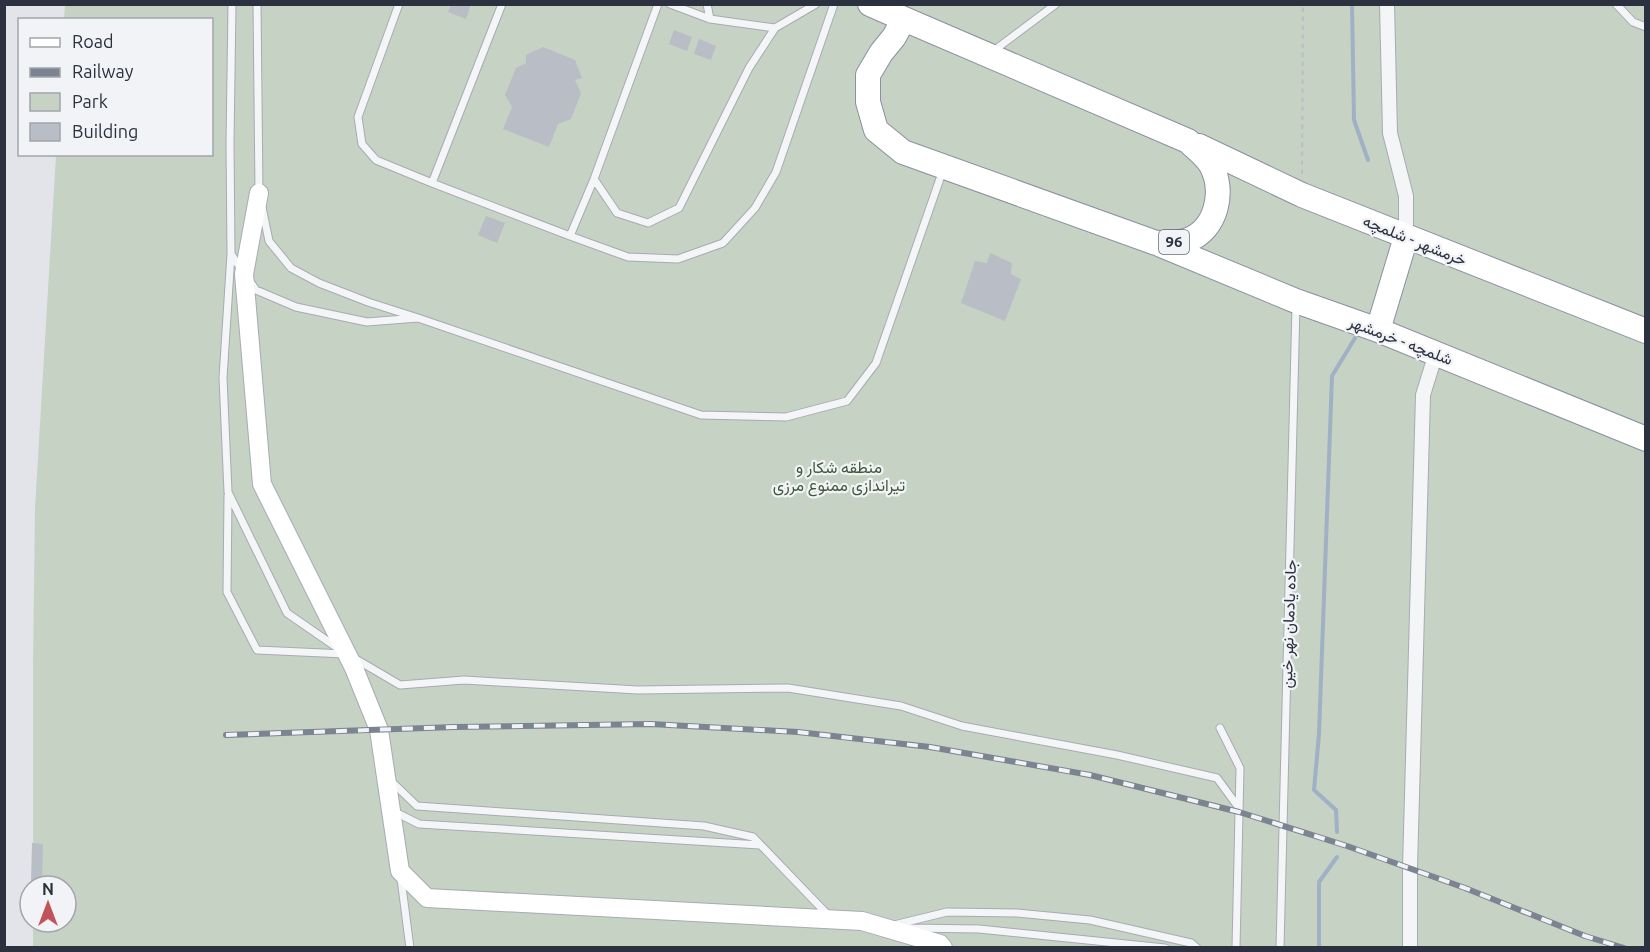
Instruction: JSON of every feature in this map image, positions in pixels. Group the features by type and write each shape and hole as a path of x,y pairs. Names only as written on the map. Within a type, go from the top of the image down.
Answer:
{"highway":[{"path":"870,4 895,13"},
{"name":"96","path":"895,13 988,55 1188,141 1210,164 1216,182 1218,205 1208,228 1188,241 1156,243 903,152 876,130 868,102 868,75 895,13"},
{"name":"خرمشهر - شلمچه","path":"1188,141 1302,195 1646,331"},
{"path":"1378,330 1406,237"},
{"name":"شلمچه - خرمشهر","path":"1156,243 1296,301 1378,330 1646,439"}],"main road":[{"path":"260,193 244,274 262,484 348,654 378,730 400,871 427,898 862,921 940,945 943,948"}],"street":[{"path":"1387,4 1390,133 1406,196 1406,237"},
{"path":"1410,948 1423,394 1436,353"}],"lane":[{"path":"232,4 231,254 223,378 228,492 227,592 256,650 348,654"},
{"path":"257,4 260,193 269,241 291,268 319,283 368,302 700,415 786,417 847,401 876,363 944,168"},
{"path":"399,4 358,117 362,144 376,160 570,237 628,257 678,259 723,243 755,208 776,172 834,4"},
{"path":"432,183 502,4"},
{"path":"570,237 594,179 658,4"},
{"path":"670,4 710,19 775,28"},
{"path":"707,4 710,19"},
{"path":"594,179 617,213 648,223 679,208 749,68 775,28 816,4"},
{"path":"988,55 1056,4"},
{"path":"1616,4 1633,22 1646,27"},
{"path":"231,254 256,290 296,307 368,322 418,318"},
{"name":"جاده یادمان نهر خین","path":"1280,948 1296,301"},
{"path":"228,492 287,613 400,685 464,681 638,690 788,688 901,706 962,726 1117,755 1217,778 1239,808"},
{"path":"1220,728 1240,768 1236,948"},
{"path":"385,775 417,806 704,826 753,837 833,920"},
{"path":"390,809 419,824 760,845"},
{"path":"400,871 410,948"},
{"path":"884,928 947,912 1017,913 1089,920 1191,943 1197,948"},
{"path":"884,928 979,929 1166,948"}],"path":[{"path":"1302,195 1303,4"}],"green space":[{"name":"منطقه شکار و تیراندازی ممنوع مرزی","path":"65,5 1645,5 1645,947 33,948 33,934 78,934 78,874 33,874 35,508 56,156 213,156 213,18 64,18"}],"building":[{"path":"451,4 471,4 466,19 448,12"},
{"path":"674,30 692,37 687,51 669,44"},
{"path":"699,39 716,46 711,60 694,54"},
{"path":"543,47 575,60 582,78 575,80 581,93 571,119 558,124 549,147 503,129 512,107 505,95 516,68 526,63 526,55"},
{"path":"486,216 505,223 497,243 478,235"},
{"path":"990,253 1012,263 1011,274 1021,279 1005,321 961,303 975,261 987,263"},
{"path":"32,843 43,844 42,874 31,874"}],"waterway":[{"path":"1352,4 1354,120 1368,160"},
{"path":"1337,832 1336,810 1314,790 1319,734 1332,376 1355,338"},
{"path":"1319,948 1319,882 1337,857"}],"railway":[{"path":"226,735 455,727 651,724 798,732 930,747 1090,775 1239,812 1347,846 1465,888 1585,936 1624,948"}]}
